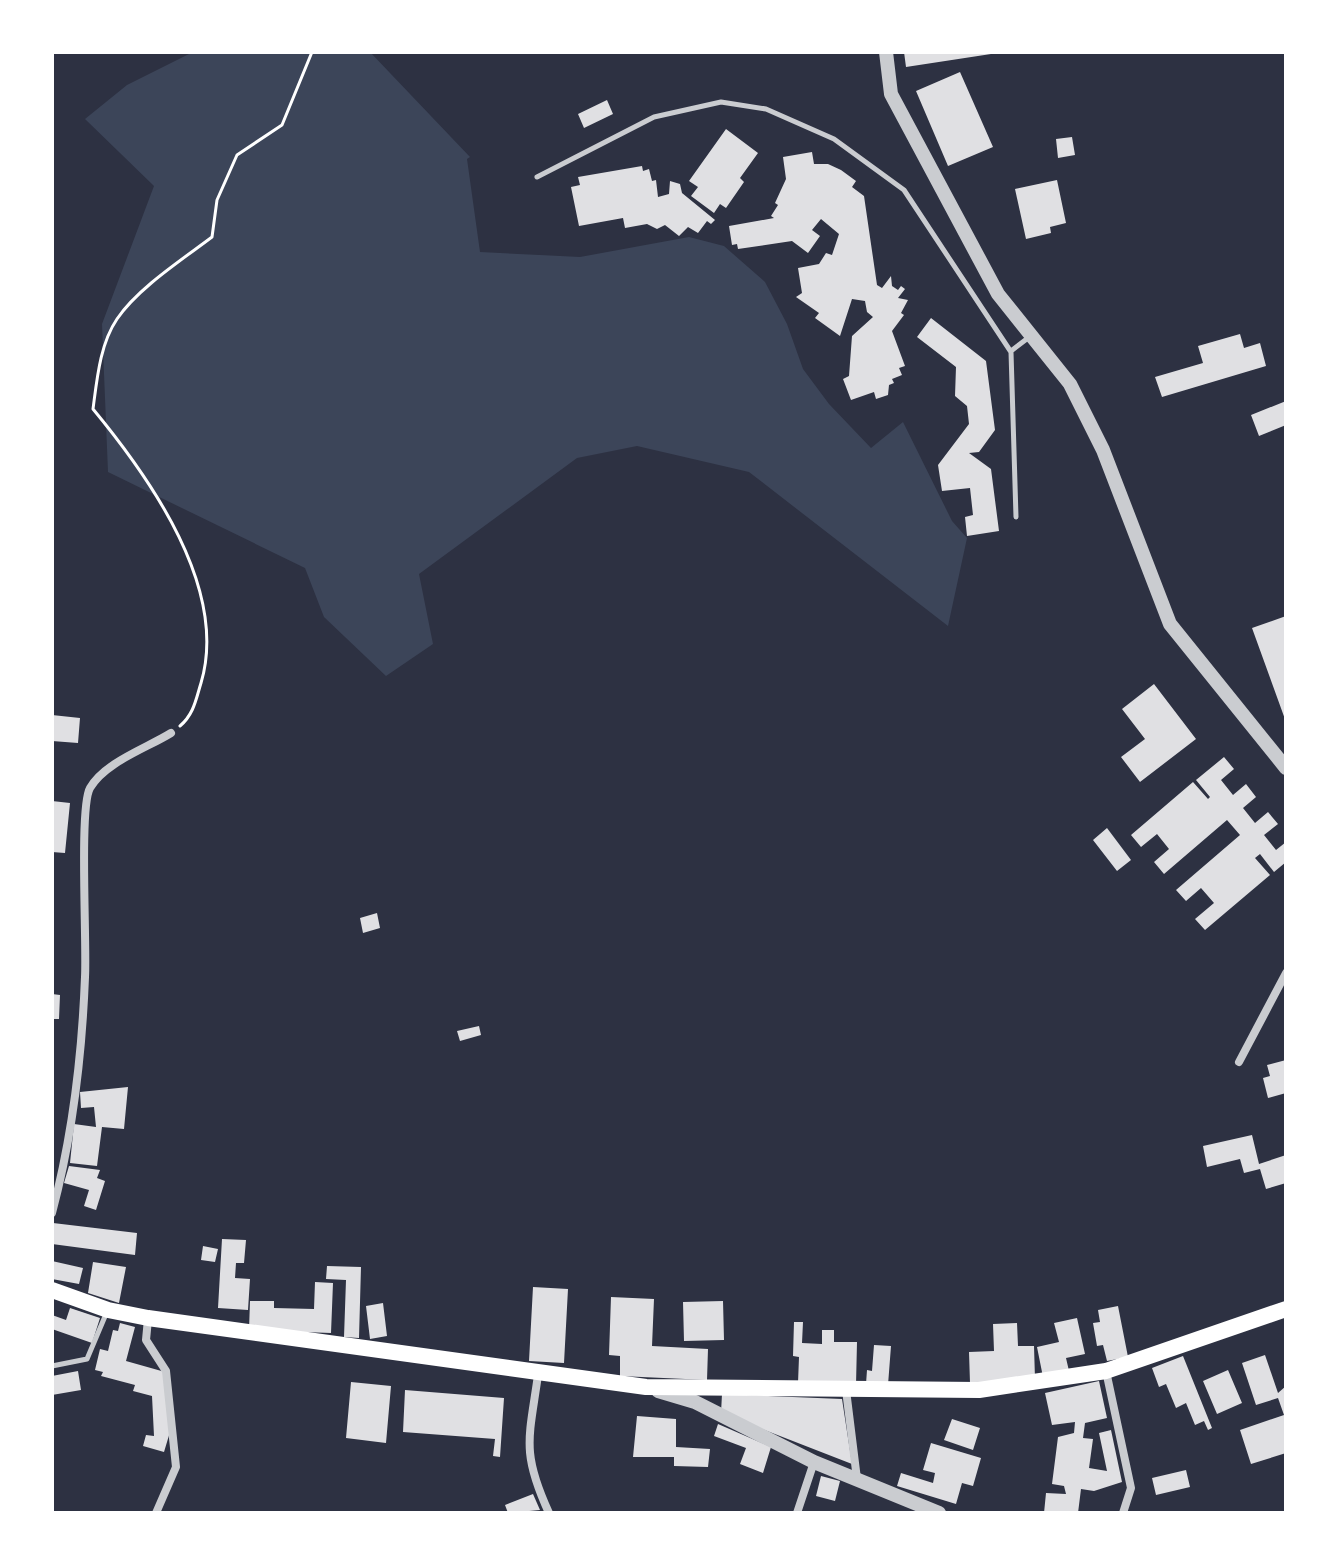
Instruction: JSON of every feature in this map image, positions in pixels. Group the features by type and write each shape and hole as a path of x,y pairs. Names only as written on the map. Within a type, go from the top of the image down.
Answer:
{"main road":[{"path":"52,1290 108,1310 148,1318 538,1375 646,1387 846,1390 1003,1388 1106,1371 1286,1309"}],"street":[{"path":"886,52 891,94 998,294 1029,337 1070,384 1103,450 1170,624 1286,768"},
{"path":"52,1213 68,1146 85,980 84,826 89,789 106,771 171,733"},
{"path":"1239,1062 1286,973"},
{"path":"148,1318 146,1340 166,1371 176,1458 176,1467 156,1513"},
{"path":"1106,1371 1131,1488 1123,1513"},
{"path":"538,1375 527,1450 532,1476 549,1513"},
{"path":"646,1387 695,1402 814,1462 939,1513"},
{"path":"846,1390 857,1479"},
{"path":"797,1513 814,1462"}],"lane":[{"path":"537,177 654,117 721,102 766,109 834,139 904,190 1011,352 1016,517"},
{"path":"1011,352 1029,337"},
{"path":"52,1366 87,1359 108,1310"}],"path":[{"path":"171,733 190,717 203,676 208,630 200,584 172,527 126,449 93,409 99,364 117,319 166,272 212,237 217,200 237,155 282,125 312,52"}],"shaded area":[{"path":"193,52 370,52 470,157 467,159 480,252 580,257 689,237 724,246 765,282 787,324 803,369 829,404 871,448 903,422 952,521 967,538 948,626 749,472 637,446 577,458 419,574 433,644 386,676 324,617 305,568 108,472 102,324 154,186 85,119 127,85"}],"building":[{"path":"904,52 991,52 991,54 906,67"},
{"path":"960,72 993,147 948,166 916,91"},
{"path":"607,100 613,114 584,128 578,114"},
{"path":"726,129 758,153 740,178 744,182 726,208 720,204 714,213 691,196 698,187 689,181"},
{"path":"1072,137 1075,155 1058,158 1056,139"},
{"path":"812,152 814,164 828,164 856,181 852,187 864,196 877,285 882,288 891,276 892,286 898,290 901,286 905,289 898,298 908,300 901,313 904,315 892,331 905,366 899,368 902,375 892,379 894,383 889,385 888,395 876,399 874,392 851,400 843,379 849,376 852,336 873,317 867,312 865,301 852,299 840,336 815,318 819,313 796,297 802,293 798,268 819,264 826,253 832,255 839,234 821,219 812,230 820,236 808,253 792,241 738,249 737,244 732,245 729,226 774,218 771,216 778,205 775,203 786,179 783,157"},
{"path":"642,166 643,171 649,169 652,181 656,180 658,197 669,194 670,181 680,184 682,193 715,220 711,224 707,221 698,233 688,227 679,236 665,225 657,229 647,224 625,228 623,218 579,226 571,187 580,185 578,177"},
{"path":"1057,180 1066,223 1050,227 1051,233 1026,239 1015,189"},
{"path":"931,318 986,361 995,430 979,452 969,453 991,469 999,531 967,536 965,517 973,515 970,488 942,491 938,465 969,424 967,406 955,396 956,367 917,337"},
{"path":"1240,334 1244,348 1260,343 1266,366 1162,397 1155,377 1203,363 1198,346"},
{"path":"1286,401 1286,425 1259,436 1251,415"},
{"path":"1286,616 1286,722 1252,628"},
{"path":"1154,684 1196,739 1140,782 1121,757 1145,739 1122,709"},
{"path":"52,715 80,718 78,743 52,741"},
{"path":"1224,757 1234,769 1221,780 1233,795 1246,784 1256,797 1243,808 1255,823 1268,812 1278,824 1264,835 1276,850 1286,842 1286,862 1274,872 1260,854 1255,858 1270,875 1205,930 1195,919 1214,903 1201,888 1186,901 1176,890 1240,835 1227,820 1164,874 1154,862 1169,849 1157,834 1141,847 1131,835 1193,782 1208,799 1210,797 1196,780"},
{"path":"52,801 70,803 65,853 52,852"},
{"path":"1107,828 1131,860 1117,871 1093,840"},
{"path":"377,913 380,928 363,933 360,918"},
{"path":"52,994 60,995 59,1019 52,1019"},
{"path":"479,1026 481,1035 460,1041 457,1031"},
{"path":"1286,1060 1286,1093 1268,1098 1263,1078 1270,1076 1267,1065"},
{"path":"128,1087 124,1129 102,1127 97,1166 70,1163 74,1124 96,1127 94,1107 81,1108 80,1092"},
{"path":"1252,1135 1259,1164 1286,1155 1286,1183 1266,1189 1260,1169 1244,1173 1240,1159 1207,1167 1203,1146"},
{"path":"69,1166 100,1170 97,1178 105,1181 96,1210 84,1206 89,1190 64,1183"},
{"path":"53,1223 137,1233 135,1255 52,1244"},
{"path":"222,1239 246,1240 244,1263 236,1263 235,1278 250,1279 248,1310 218,1308"},
{"path":"203,1246 218,1249 215,1262 201,1260"},
{"path":"52,1261 83,1268 79,1284 52,1279"},
{"path":"93,1262 126,1267 119,1303 88,1293"},
{"path":"327,1266 361,1267 359,1338 344,1337 346,1280 326,1279"},
{"path":"315,1282 333,1283 331,1333 249,1330 250,1301 274,1301 274,1308 314,1309"},
{"path":"533,1287 568,1289 564,1363 529,1361"},
{"path":"611,1297 654,1299 652,1346 708,1349 707,1380 620,1376 620,1356 609,1355"},
{"path":"723,1301 724,1340 684,1341 683,1302"},
{"path":"383,1303 387,1336 370,1339 366,1306"},
{"path":"1118,1306 1128,1357 1107,1361 1103,1345 1097,1346 1093,1323 1100,1322 1098,1310"},
{"path":"70,1308 100,1318 92,1343 52,1329 52,1315 66,1320"},
{"path":"1077,1318 1085,1354 1066,1358 1069,1371 1043,1377 1037,1347 1059,1342 1054,1323"},
{"path":"794,1322 803,1322 802,1343 822,1344 822,1330 834,1330 834,1342 857,1342 856,1385 798,1383 799,1357 793,1356"},
{"path":"120,1323 135,1327 126,1361 165,1372 170,1432 164,1452 143,1446 146,1435 154,1436 152,1396 133,1391 135,1385 101,1376 103,1372 95,1370 100,1349 108,1351 113,1330 118,1331"},
{"path":"1017,1323 1018,1346 1034,1346 1035,1379 970,1383 969,1352 994,1351 993,1324"},
{"path":"874,1345 891,1346 888,1385 866,1384 867,1370 872,1371"},
{"path":"1265,1355 1278,1393 1286,1386 1286,1453 1251,1464 1240,1430 1284,1415 1278,1398 1256,1405 1242,1363"},
{"path":"1183,1356 1212,1428 1208,1430 1204,1421 1195,1425 1186,1403 1176,1408 1166,1384 1159,1387 1152,1368"},
{"path":"1228,1370 1242,1403 1217,1414 1203,1381"},
{"path":"78,1371 81,1390 52,1395 52,1376"},
{"path":"1099,1381 1107,1418 1085,1423 1083,1438 1093,1439 1089,1468 1107,1471 1099,1433 1111,1430 1122,1482 1094,1491 1081,1489 1078,1513 1044,1513 1046,1493 1066,1494 1064,1486 1052,1484 1058,1437 1074,1433 1075,1422 1052,1425 1045,1393"},
{"path":"351,1382 391,1386 386,1443 346,1438"},
{"path":"405,1390 504,1398 500,1457 493,1456 495,1439 403,1432"},
{"path":"722,1394 842,1399 852,1464 721,1413"},
{"path":"637,1416 676,1419 676,1447 710,1449 708,1467 674,1466 674,1457 633,1457"},
{"path":"952,1419 980,1428 973,1450 944,1440"},
{"path":"718,1424 771,1447 763,1473 740,1464 746,1448 714,1436"},
{"path":"931,1443 981,1458 973,1486 962,1483 956,1504 897,1486 901,1473 933,1483 935,1473 923,1470"},
{"path":"1186,1470 1190,1487 1156,1495 1152,1478"},
{"path":"821,1476 840,1481 835,1501 816,1496"},
{"path":"533,1494 540,1510 508,1513 505,1505"}]}
